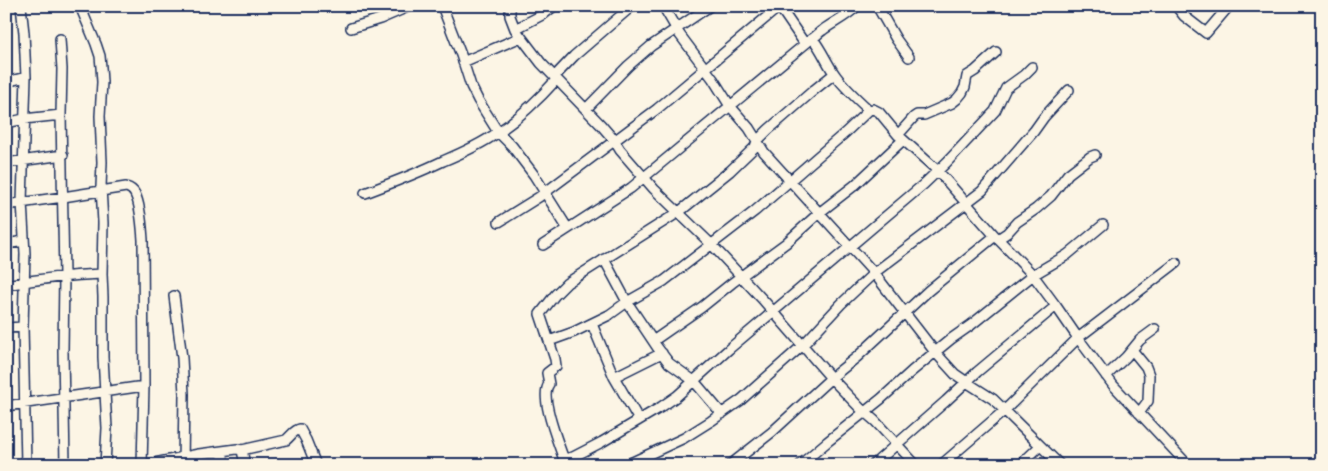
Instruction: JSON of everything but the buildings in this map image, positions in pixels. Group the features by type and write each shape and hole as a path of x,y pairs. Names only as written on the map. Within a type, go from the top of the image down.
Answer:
{"street":[{"path":"21,6 26,76 22,202 25,281 24,404 26,465"},
{"path":"80,6 93,36 101,62 103,356 107,428 105,465"},
{"path":"351,28 380,19 410,6"},
{"path":"442,6 471,86 478,100 498,132 520,157 545,192 568,229"},
{"path":"510,6 510,16 515,29 541,63 614,140 620,150 654,188 741,276 831,378 916,465"},
{"path":"515,29 544,14 554,6"},
{"path":"365,193 459,154 498,132 543,94 574,56 632,6"},
{"path":"663,6 676,28 730,106 749,128 764,152 874,273 934,352 966,382 993,399 1060,465"},
{"path":"586,110 628,66 651,46 710,6"},
{"path":"499,222 530,203 657,109 780,6 809,42 824,56 834,74 869,110"},
{"path":"543,245 619,197 822,30 847,15 857,6"},
{"path":"876,6 909,56"},
{"path":"1176,6 1184,16 1206,33 1229,6"},
{"path":"463,62 521,37"},
{"path":"60,39 62,69 65,465"},
{"path":"653,341 702,307 786,243 819,213 855,185 900,137 914,117 924,115 952,103 962,93 967,76 996,52"},
{"path":"834,74 798,103 757,141 755,147 730,171 679,212 567,283 542,312 541,317 556,364 547,373 549,384 546,388 546,398 551,422 564,458 573,457 594,446 672,400 938,171 995,111 1006,88 1032,67"},
{"path":"6,82 26,76"},
{"path":"626,465 684,438 741,400 803,345 841,304 874,273 916,243 982,191 1069,90"},
{"path":"549,341 609,316 627,302 664,281 755,211 869,110 873,109 879,112 900,137 938,171 1033,274 1106,376 1188,465"},
{"path":"6,123 61,115"},
{"path":"6,163 63,155"},
{"path":"730,465 772,432 947,274 997,237 1007,233 1017,222 1051,196 1068,174 1095,155"},
{"path":"6,205 126,187 131,188 135,193 143,240 144,465 183,461 223,451 242,450 286,440 294,431 300,430 316,465"},
{"path":"800,465 881,399 934,352 1033,274 1067,255 1103,225"},
{"path":"6,244 24,241"},
{"path":"604,259 627,302 662,354 670,363 694,381 722,414"},
{"path":"941,465 1005,410 1078,338 1176,263"},
{"path":"6,285 64,276 102,274"},
{"path":"174,296 182,358 183,461"},
{"path":"874,465 966,382 1056,306"},
{"path":"592,324 614,377 639,420"},
{"path":"6,328 24,327"},
{"path":"1106,376 1132,351 1140,340 1155,329"},
{"path":"1132,351 1146,367 1149,375 1148,398 1146,404 1139,412"},
{"path":"614,377 650,358 662,354"},
{"path":"6,406 144,386"},
{"path":"1020,465 1040,446"},
{"path":"242,450 245,465"},
{"path":"223,451 223,465"}]}
